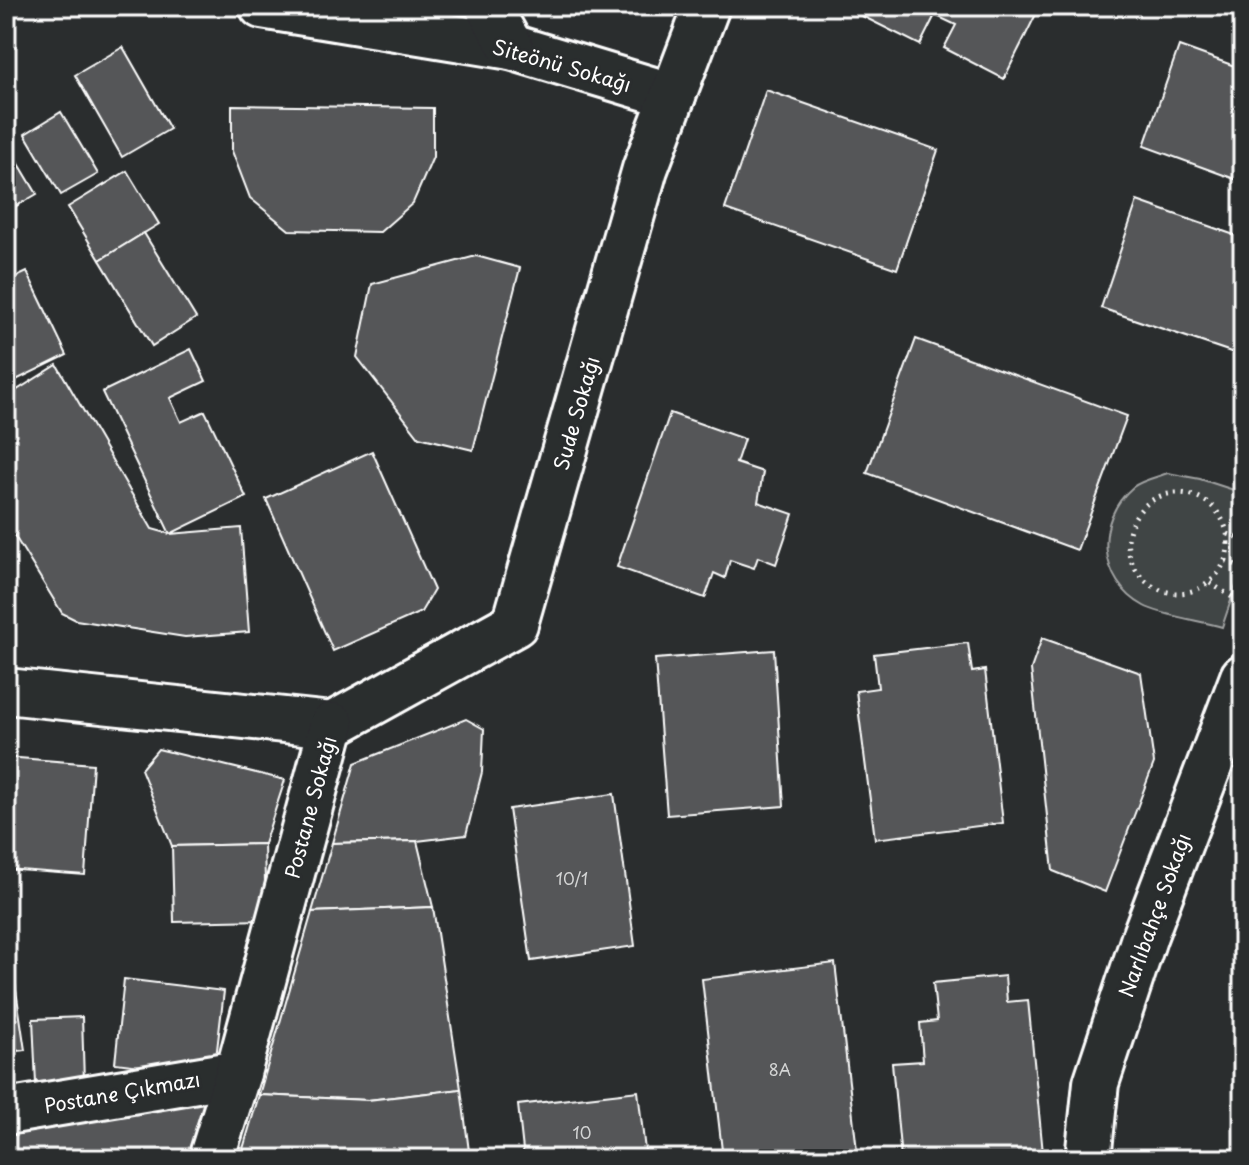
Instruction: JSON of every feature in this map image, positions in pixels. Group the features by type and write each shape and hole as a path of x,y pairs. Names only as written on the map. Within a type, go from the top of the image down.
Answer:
{"street":[{"name":"Siteönü Sokağı","path":"262,6 511,47 673,96"},
{"path":"488,6 511,47"},
{"name":"Sude Sokağı","path":"332,725 515,624 645,169 707,6"},
{"name":"Narlıbahçe Sokağı","path":"1088,1159 1096,1083 1145,935 1243,677"},
{"name":"Postane Sokağı","path":"6,691 332,725 238,1073 211,1159"},
{"name":"Postane Çıkmazı","path":"6,1112 238,1073"}],"path":[{"path":"1169,493 1195,495 1216,510 1228,534 1226,561 1210,583 1186,594 1159,591 1138,575 1128,550 1130,524 1146,503 1169,493"},
{"path":"1228,534 1243,539"},
{"path":"1226,561 1243,568"},
{"path":"1210,583 1243,604"}],"shaded area":[{"path":"1168,473 1200,479 1243,493 1243,565 1222,627 1144,606 1117,582 1110,566 1107,533 1120,501 1133,487"}],"building":[{"path":"842,6 1040,6 1004,79 944,48 956,25 935,15 920,45"},
{"path":"1179,46 1243,69 1243,182 1144,146"},
{"path":"123,47 170,129 122,157 75,75"},
{"path":"766,90 938,150 897,269 725,209"},
{"path":"232,105 433,108 433,157 413,203 380,232 289,230 250,198 232,151"},
{"path":"61,112 98,174 61,195 25,134"},
{"path":"6,142 37,194 6,212"},
{"path":"127,171 159,224 100,260 68,207"},
{"path":"1137,201 1243,238 1243,356 1101,308"},
{"path":"144,233 196,318 152,346 100,260"},
{"path":"476,256 520,268 473,450 419,437 357,357 372,284"},
{"path":"27,272 67,355 6,385 6,282"},
{"path":"916,339 1127,416 1077,550 867,473"},
{"path":"191,349 206,381 170,398 181,422 205,411 246,497 170,534 102,392"},
{"path":"57,365 152,529 170,534 241,528 249,632 185,637 76,620 62,613 6,522 6,397"},
{"path":"670,413 744,439 736,463 763,472 758,502 793,514 776,564 758,557 754,568 730,560 725,578 714,573 705,598 617,567"},
{"path":"372,451 434,590 421,612 333,651 266,499"},
{"path":"1042,638 1141,673 1154,763 1105,892 1053,871 1031,669"},
{"path":"968,643 972,672 985,670 1003,823 875,839 856,691 878,688 874,654"},
{"path":"774,650 784,806 667,815 655,659"},
{"path":"466,719 484,729 482,772 466,835 417,841 332,843 355,763"},
{"path":"158,749 285,780 264,844 172,846 141,769"},
{"path":"6,757 93,764 85,875 6,869"},
{"path":"614,794 635,946 531,961 509,809"},
{"path":"417,841 433,907 312,912 332,843"},
{"path":"264,844 266,920 174,922 172,846"},
{"path":"433,907 461,1089 368,1100 259,1095 312,912"},
{"path":"11,957 25,1050 6,1052 6,958"},
{"path":"835,963 858,1159 723,1159 702,979"},
{"path":"1005,976 1007,1002 1028,1000 1043,1153 979,1159 901,1159 892,1063 923,1061 920,1023 937,1021 933,983"},
{"path":"124,979 224,991 214,1075 115,1063"},
{"path":"82,1017 84,1082 36,1084 33,1019"},
{"path":"210,1088 188,1159 6,1159 6,1124"},
{"path":"461,1089 470,1159 240,1159 259,1095 368,1100"},
{"path":"638,1091 646,1159 524,1159 518,1105"}]}
